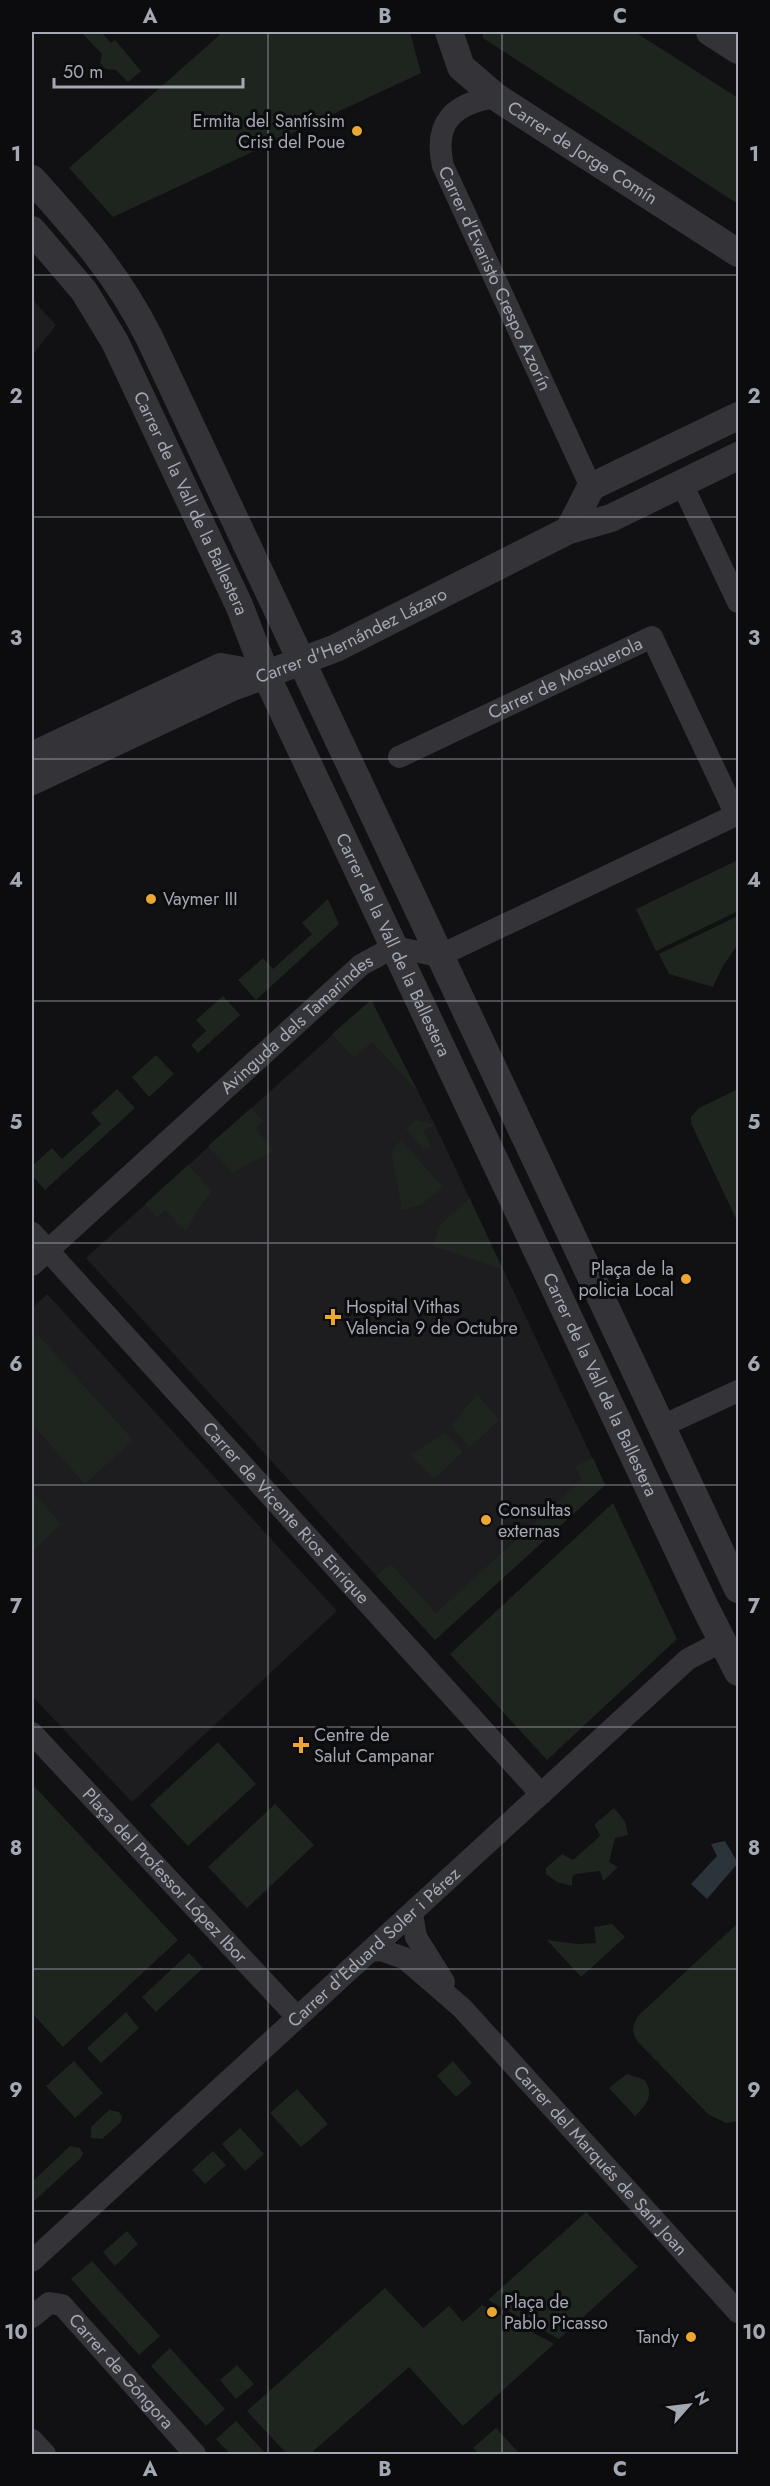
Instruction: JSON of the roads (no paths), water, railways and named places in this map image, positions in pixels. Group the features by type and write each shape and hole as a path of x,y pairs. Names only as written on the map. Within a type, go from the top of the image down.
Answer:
{"street":[{"name":"Carrer de Jorge Comín","path":"449,32 461,67 496,97 738,253"},
{"path":"710,32 738,50"},
{"name":"Carrer d'Evaristo Crespo Azorín","path":"496,97 464,104 451,115 441,130 439,148 443,166 591,487"},
{"name":"Carrer de la Vall de la Ballestera","path":"32,179 102,259 132,303 660,1427 732,1558 738,1589"},
{"name":"Carrer de la Vall de la Ballestera","path":"32,230 84,291 115,342 239,604 266,675 738,1672"},
{"path":"569,530 591,487 738,417"},
{"name":"Carrer d'Hernández Lázaro","path":"32,756 221,667 266,675 336,648 569,530 611,518 738,456"},
{"path":"682,484 738,602"},
{"name":"Carrer de Mosquerola","path":"399,757 651,637 737,814"},
{"path":"32,781 230,688 266,675"},
{"path":"439,956 737,814"},
{"name":"Avinguda dels Tamarindes","path":"39,1258 361,965 394,947 439,956"},
{"name":"Carrer de Vicente Rios Enrique","path":"32,1233 39,1258 541,1794"},
{"path":"660,1427 738,1391"},
{"name":"Carrer d'Eduard Soler i Pérez","path":"32,2261 688,1659 722,1642"},
{"name":"Plaça del Professor López Ibor","path":"32,1734 297,2017"},
{"name":"Carrer del Marqués de Sant Joan","path":"412,1914 416,1937 462,2008"},
{"name":"Carrer del Marqués de Sant Joan","path":"370,1951 387,1951 404,1958 462,2008 738,2312"},
{"name":"Carrer de Góngora","path":"37,2312 49,2303 62,2305 195,2454"},
{"path":"32,2440 45,2454"}],"place":[{"name":"Ermita del Santíssim Crist del Poue","path":"357,131"},
{"name":"Vaymer III","path":"151,899"},
{"name":"Plaça de la policia Local","path":"686,1279"},
{"name":"Hospital Vithas Valencia 9 de Octubre","path":"333,1317"},
{"name":"Consultas externas","path":"486,1520"},
{"name":"Centre de Salut Campanar","path":"301,1745"},
{"name":"Plaça de Pablo Picasso","path":"492,2312"},
{"name":"Tandy","path":"691,2337"}]}
